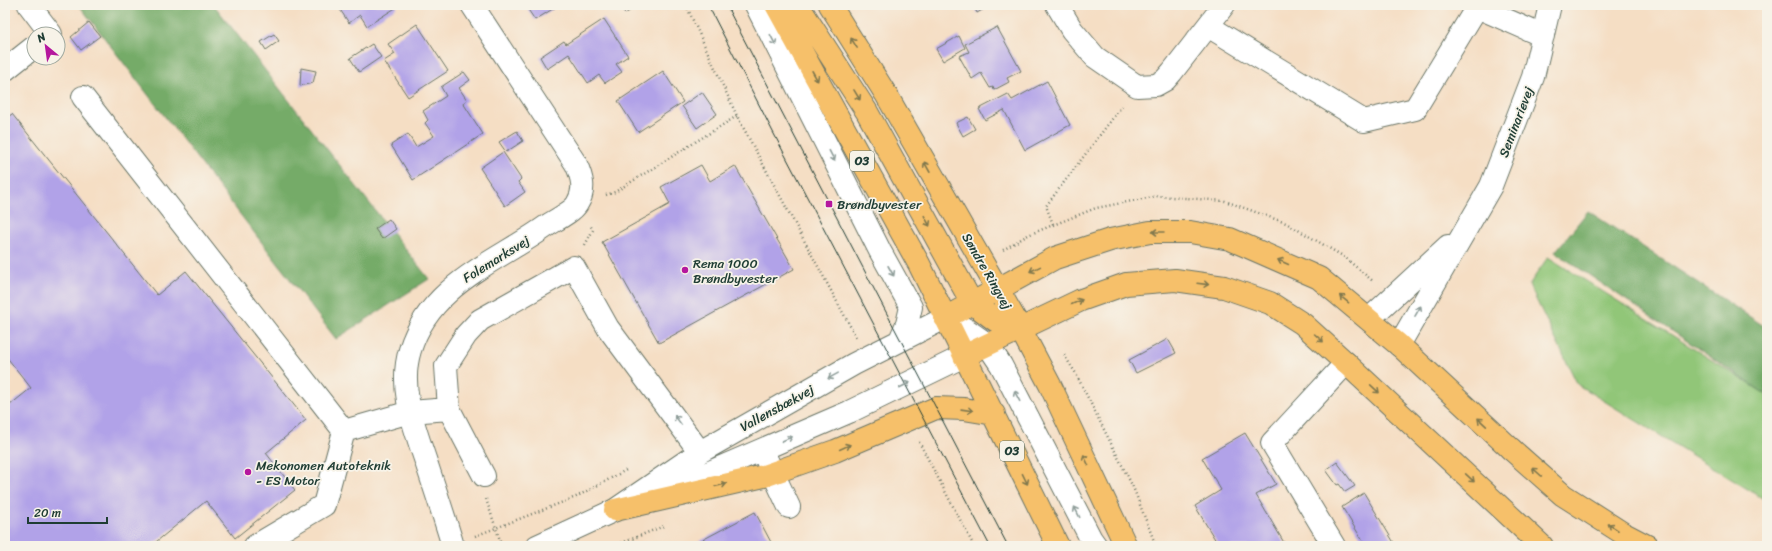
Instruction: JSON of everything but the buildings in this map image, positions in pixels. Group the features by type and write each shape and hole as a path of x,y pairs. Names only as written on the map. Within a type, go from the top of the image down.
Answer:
{"main road":[{"name":"O3","path":"776,5 918,264 994,414 1058,546"},
{"path":"796,5 804,13 867,112 972,303 995,320 1020,328"},
{"name":"Søndre Ringvej","path":"830,5 887,96 1020,328 1050,385 1126,546"},
{"path":"945,318 1055,258 1110,240 1150,232 1190,232 1230,239 1319,278 1399,345 1563,495 1624,534 1647,546"},
{"path":"964,356 1081,300 1126,284 1175,280 1224,287 1270,303 1303,324 1542,546"},
{"path":"615,510 773,473 835,452 936,408 964,409 994,414"}],"street":[{"path":"29,5 45,26"},
{"path":"472,5 576,164 582,177 583,191 577,205"},
{"path":"756,5 880,251 911,307 907,324 900,340"},
{"path":"1057,5 1072,30 1095,57 1137,86 1156,85 1165,80 1224,5"},
{"name":"Seminarievej","path":"1399,345 1491,186 1533,77 1550,5"},
{"path":"1208,26 1364,122 1415,109 1477,7 1543,36"},
{"path":"5,70 26,53"},
{"path":"83,97 344,431"},
{"name":"Folemarksvej","path":"453,546 410,412 406,379 408,358 418,331 428,312 445,294 461,281 539,232 577,205"},
{"name":"Seminarievej","path":"1369,319 1464,232"},
{"path":"484,476 449,409 446,366 466,335 480,320 574,267 608,328 700,452"},
{"path":"945,318 967,330 987,344 1001,364 1096,546"},
{"name":"Vallensbækvej","path":"615,510 700,452 900,340 945,318"},
{"name":"Vallensbækvej","path":"537,546 615,510 661,493 849,412 964,356"},
{"path":"1334,546 1272,443 1346,363"},
{"path":"344,431 410,412 449,409"},
{"path":"749,424 789,507"},
{"path":"255,546 324,505 344,431"}],"path":[{"path":"686,5 737,116 857,339"},
{"path":"1000,251 1028,235 1053,224 1046,206 1137,86"},
{"path":"574,267 593,230 577,205 615,192 737,116"},
{"path":"1063,354 1075,372 1133,487 1156,546"},
{"path":"919,441 974,546"},
{"path":"484,476 487,504 502,546"}],"green space":[{"path":"79,5 214,5 429,279 336,339"},
{"path":"1588,211 1767,328 1767,395 1555,252"},
{"path":"1548,257 1767,395 1767,501 1578,385 1529,285"}],"tram line":[{"path":"708,5 990,546"},
{"path":"726,5 1008,546"}],"place":[{"name":"Brøndbyvester","path":"829,204"},
{"name":"Rema 1000 Brøndbyvester","path":"685,270"},
{"name":"Mekonomen Autoteknik - ES Motor","path":"248,472"}]}
